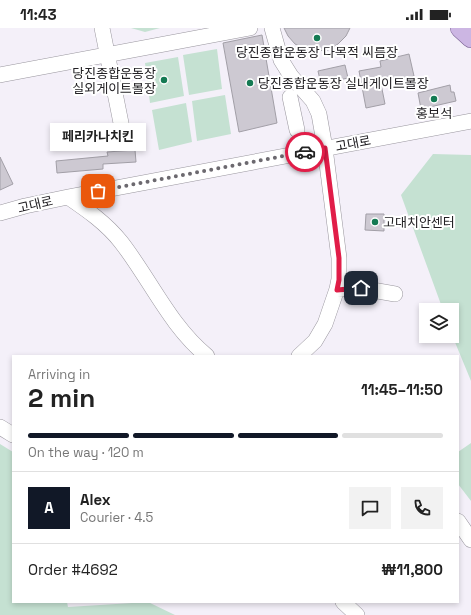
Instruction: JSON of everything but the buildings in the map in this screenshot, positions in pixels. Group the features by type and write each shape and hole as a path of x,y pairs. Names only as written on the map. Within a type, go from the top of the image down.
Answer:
{"main road":[{"path":"460,28 471,38"}],"street":[{"path":"102,28 122,133"},
{"path":"0,75 250,28"},
{"path":"272,28 280,56 286,69 316,107 325,148 339,258 339,280 330,312 320,334 300,355"},
{"path":"290,97 297,130"},
{"name":"고대로","path":"0,213 68,197 471,121"},
{"path":"68,197 88,210 122,243 184,332 199,350 206,355"},
{"path":"337,290 361,288 395,294"},
{"path":"0,427 12,434"},
{"path":"459,523 471,540"},
{"path":"344,603 357,615"}],"green space":[{"path":"131,28 160,28 145,32"},
{"name":"당진종합운동장 실외게이트볼장","path":"217,49 222,89 189,95 183,55"},
{"name":"당진종합운동장 실외게이트볼장","path":"178,57 184,96 150,103 145,63"},
{"name":"당진종합운동장 실외게이트볼장","path":"225,95 231,134 197,141 192,101"},
{"name":"당진종합운동장 실외게이트볼장","path":"186,103 192,142 159,150 152,110"},
{"path":"433,154 471,155 471,381 455,343 459,343 459,303 440,303 401,195"},
{"path":"471,443 471,501 459,485 459,451"},
{"path":"0,444 12,451 12,603 67,603 68,607 150,603 175,615 0,615"}],"way so far":[{"path":"98,191 305,152"}],"place":[{"name":"당진종합운동장 다목적 씨름장","path":"317,38"},
{"name":"당진종합운동장 실외게이트볼장","path":"164,80"},
{"name":"당진종합운동장 실내게이트볼장","path":"250,83"},
{"name":"홍보석","path":"434,99"},
{"name":"페리카나치킨","path":"98,191"},
{"name":"고대치안센터","path":"375,222"}],"route":[{"path":"305,152 325,148 339,258 339,280 337,290 361,288"}]}
